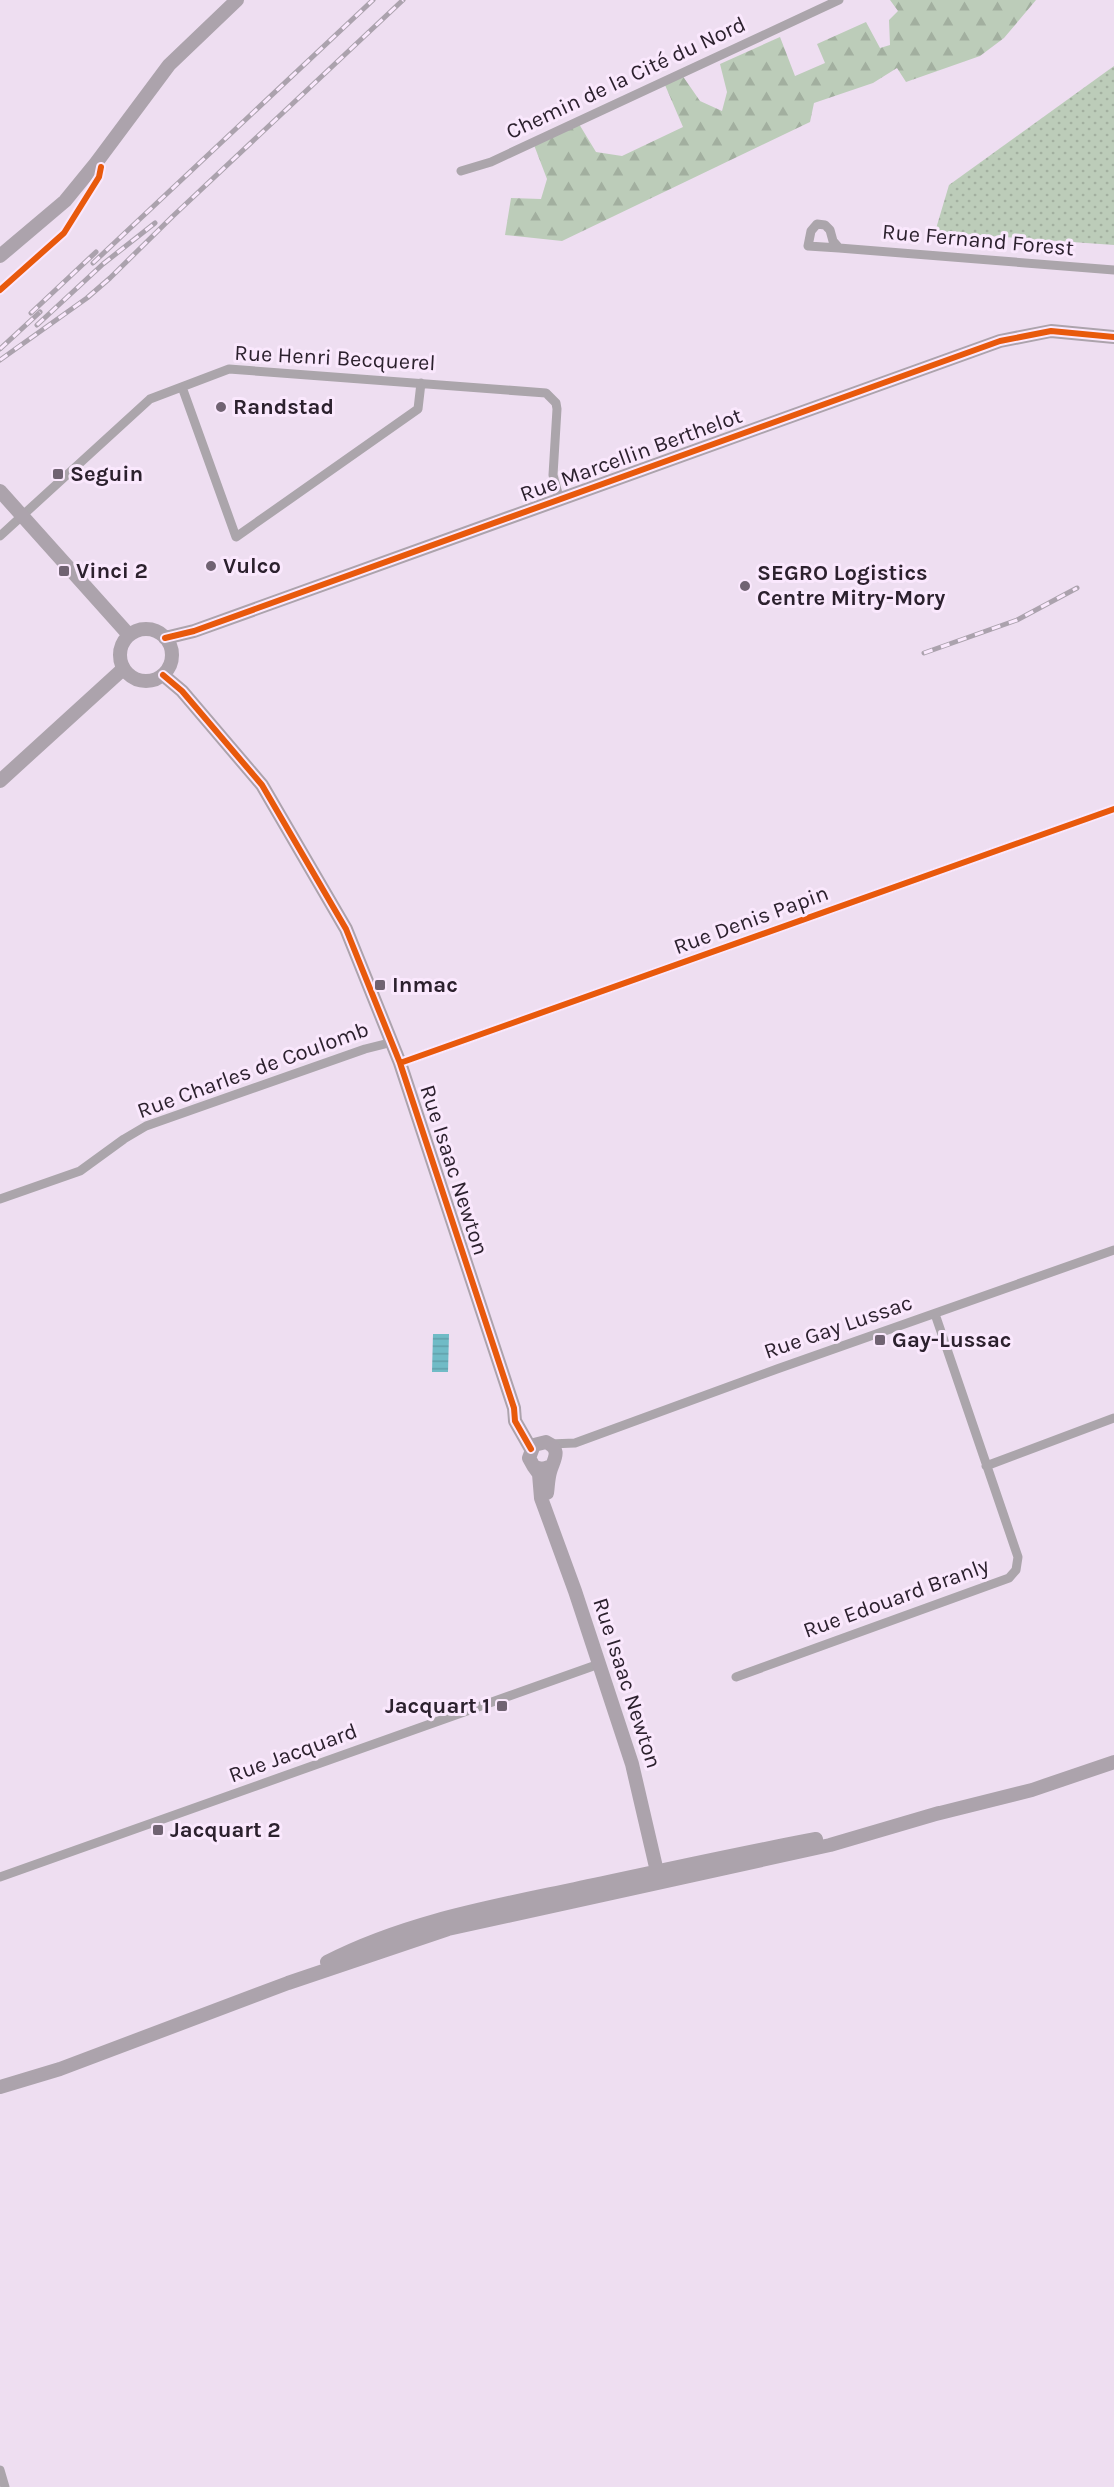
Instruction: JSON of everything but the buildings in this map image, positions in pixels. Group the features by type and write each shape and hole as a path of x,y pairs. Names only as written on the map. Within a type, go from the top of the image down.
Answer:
{"street":[{"path":"0,256 64,201 85,177 169,65 237,0"},
{"name":"Chemin de la Cité du Nord","path":"461,171 491,162 839,0"},
{"path":"0,250 27,235"},
{"name":"Rue Fernand Forest","path":"839,248 1114,270"},
{"name":"Rue Marcellin Berthelot","path":"165,638 194,631 1000,342 1051,331 1114,337"},
{"name":"Rue Henri Becquerel","path":"0,536 150,399 235,368 546,393 556,403 557,409 553,475 560,501"},
{"path":"182,387 236,537 418,410 421,383"},
{"path":"0,491 129,635"},
{"path":"150,629 165,638 172,652 171,661 163,675 146,681 137,680 123,669 121,646 129,635 150,629"},
{"path":"0,781 123,669"},
{"name":"Rue Isaac Newton","path":"163,675 182,691 262,784 346,929 393,1042 514,1408 515,1420 531,1449"},
{"name":"Rue Denis Papin","path":"400,1063 1114,809"},
{"name":"Rue Charles de Coulomb","path":"0,1199 80,1171 146,1126 365,1048 393,1042"},
{"name":"Rue Gay Lussac","path":"548,1443 575,1443 1114,1250"},
{"name":"Rue Edouard Branly","path":"736,1677 1009,1578 1016,1570 1018,1557 935,1314"},
{"name":"Rue Isaac Newton","path":"514,1408 522,1420 548,1443"},
{"path":"986,1466 1114,1418"},
{"path":"536,1443 548,1443 555,1449 554,1462 543,1469 534,1467 529,1458 531,1449 536,1443"},
{"name":"Rue Gay Lussac","path":"554,1462 575,1443"},
{"name":"Rue Isaac Newton","path":"547,1510 549,1475 554,1462"},
{"name":"Rue Isaac Newton","path":"534,1467 539,1474 541,1498 632,1764 659,1878"},
{"name":"Rue Jacquard","path":"0,1877 598,1664"},
{"path":"0,2087 60,2069 288,1983 360,1945 407,1928 466,1912 659,1878 939,1813 1032,1790 1114,1762"},
{"path":"0,2097 46,2078 60,2069"},
{"path":"0,2470 5,2487"}],"green space":[{"path":"890,0 1036,0 1004,38 980,56 906,82 897,68 873,83 814,103 810,122 562,241 505,235 511,198 541,199 547,179 534,145 579,124 596,152 622,156 683,127 665,85 682,75 700,101 722,111 727,92 720,64 780,37 795,76 825,63 817,44 866,22 880,48 890,45 889,20 898,11"},
{"path":"1114,66 1114,245 935,232 949,185"}],"water":[{"path":"433,1334 449,1334 448,1372 432,1372"}],"railway":[{"path":"93,263 373,0"},
{"path":"0,360 87,298 110,278 403,0"},
{"path":"37,325 103,264 155,223"},
{"path":"31,313 96,252"},
{"path":"0,349 40,312"},
{"path":"924,653 1017,620 1077,588"}],"cycle path":[{"path":"0,290 64,233 99,177 101,167"},
{"path":"165,638 194,631 1000,341 1051,331 1114,337"},
{"path":"163,675 182,691 262,785 346,929 400,1063 514,1408 515,1421 531,1449"},
{"path":"400,1063 1114,809"}],"place":[{"name":"Randstad","path":"221,407"},
{"name":"Seguin","path":"58,474"},
{"name":"Vulco","path":"211,566"},
{"name":"Vinci 2","path":"64,571"},
{"name":"SEGRO Logistics Centre Mitry-Mory","path":"745,586"},
{"name":"Inmac","path":"380,985"},
{"name":"Gay-Lussac","path":"880,1340"},
{"name":"Jacquart 1","path":"502,1706"},
{"name":"Jacquart 2","path":"158,1830"}]}
